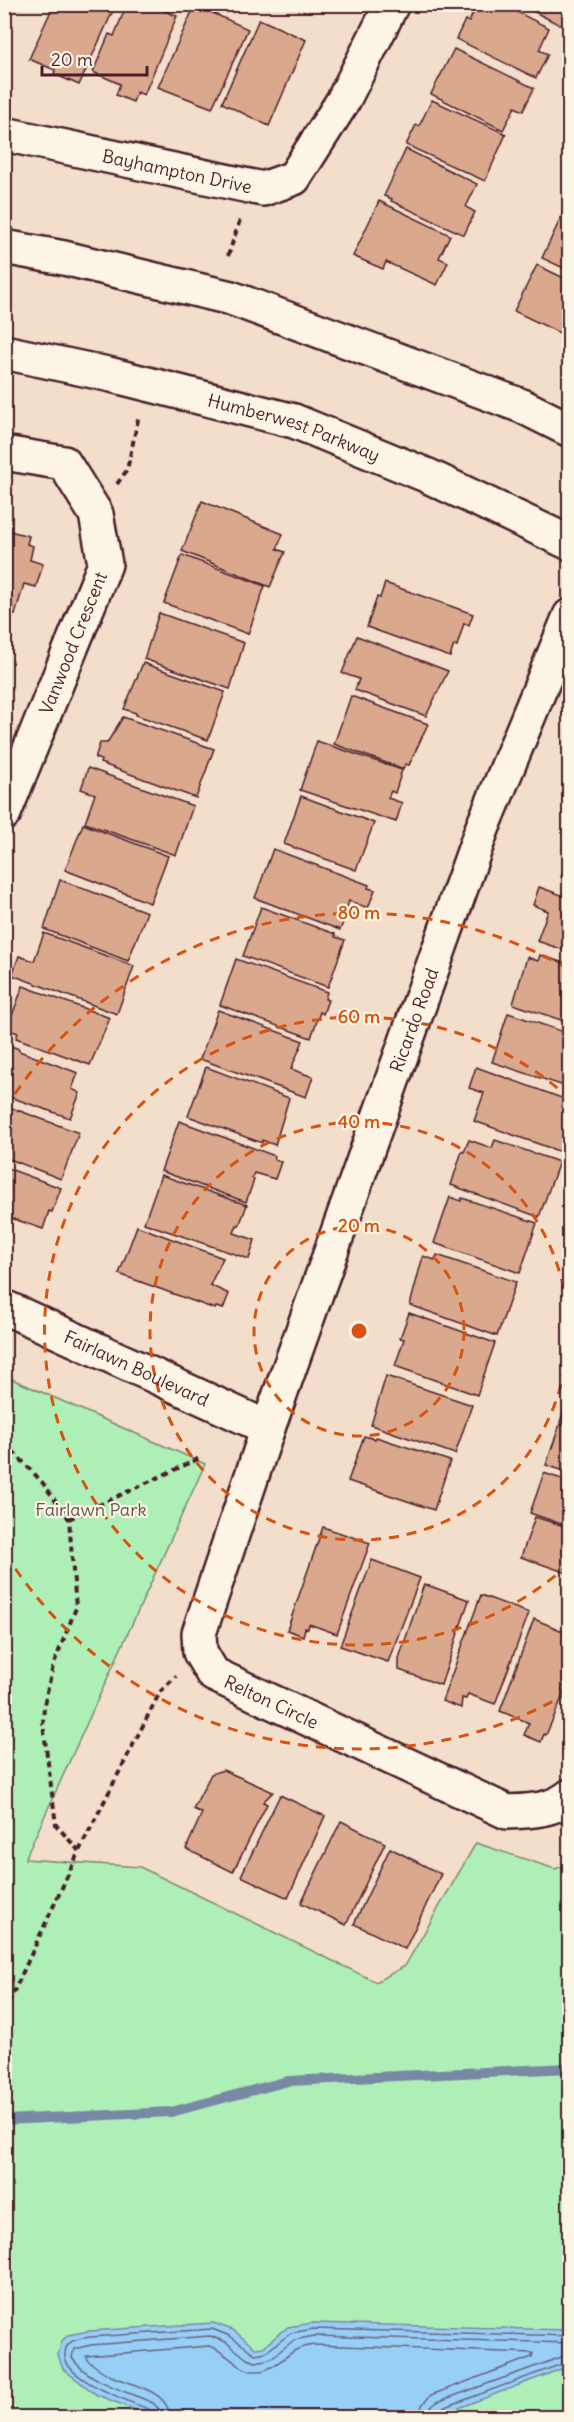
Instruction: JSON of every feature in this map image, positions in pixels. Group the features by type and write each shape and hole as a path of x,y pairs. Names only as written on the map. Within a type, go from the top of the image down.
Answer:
{"street":[{"name":"Bayhampton Drive","path":"4,134 263,189 294,178 343,101 392,4"},
{"path":"4,247 64,258 231,298 522,406 570,430"},
{"name":"Humberwest Parkway","path":"4,352 112,375 294,421 426,475 570,543"},
{"name":"Vanwood Crescent","path":"4,453 64,463 96,514 105,564 4,813"},
{"name":"Ricardo Road","path":"268,1428 482,829 570,616"},
{"name":"Fairlawn Boulevard","path":"4,1307 268,1428"},
{"path":"200,1652 199,1633 268,1428"},
{"name":"Relton Circle","path":"200,1652 213,1674 507,1812 537,1811 570,1796"}],"path":[{"path":"96,514 127,470 139,415"},
{"path":"4,1445 10,1448 42,1482 69,1519 76,1608 53,1666 44,1706 44,1724 56,1825 79,1851"},
{"path":"69,1519 200,1458"},
{"path":"4,2013 79,1851 160,1692 200,1652"}],"green space":[{"name":"Fairlawn Park","path":"5,1376 205,1464 25,1859 140,1867 376,1982 405,1966 476,1843 555,1869 569,1864 570,2417 10,2418 5,2414"}],"water":[{"path":"213,2323 233,2330 255,2348 263,2347 288,2327 313,2323 567,2330 569,2331 569,2366 435,2417 154,2417 97,2395 63,2369 58,2355 62,2341 68,2335 89,2331"}],"building":[{"path":"54,4 116,4 79,85 54,74 55,70 29,59"},
{"path":"127,4 148,4 177,16 144,95 137,92 133,102 116,95 120,84 93,72 109,34 114,36"},
{"path":"477,4 501,4 549,28 539,50 548,54 536,78 456,39 465,20 469,22"},
{"path":"519,4 570,4 570,10 562,26"},
{"path":"195,5 248,29 212,108 158,87"},
{"path":"259,19 306,40 269,126 222,103"},
{"path":"454,49 534,88 523,111 515,107 503,130 431,94"},
{"path":"432,100 506,134 485,181 406,145"},
{"path":"406,149 477,184 466,207 475,212 464,235 384,196"},
{"path":"379,201 450,235 439,258 448,262 437,285 386,262 383,269 353,256"},
{"path":"567,205 570,206 570,271 542,258"},
{"path":"537,265 570,281 570,338 514,311"},
{"path":"202,501 283,534 277,549 285,552 270,587 182,551"},
{"path":"6,530 29,536 27,544 33,546 30,560 43,564 36,587 24,584 15,615 4,612"},
{"path":"182,555 265,586 248,634 164,603"},
{"path":"385,583 473,614 469,625 464,623 457,646 454,645 450,657 367,627 377,597 380,598"},
{"path":"159,613 244,643 230,689 144,659"},
{"path":"357,636 448,671 426,716 355,690 359,679 342,673"},
{"path":"143,663 225,692 208,740 124,709"},
{"path":"351,696 428,724 409,765 405,764 403,769 334,744"},
{"path":"123,717 214,749 196,798 100,763 101,760 95,758 100,743 107,743"},
{"path":"317,741 402,770 395,793 391,791 388,798 402,803 396,822 300,790"},
{"path":"88,768 193,806 176,855 85,823 95,794 81,789"},
{"path":"301,796 374,823 356,870 284,844"},
{"path":"83,824 168,856 150,903 65,870"},
{"path":"273,849 369,885 368,888 375,890 368,908 349,901 347,907 349,908 340,930 255,898"},
{"path":"570,856 570,880 561,877"},
{"path":"60,880 147,912 128,961 44,929"},
{"path":"539,887 570,898 570,952 537,941 548,911 533,905"},
{"path":"261,907 335,934 335,937 345,940 328,987 243,956"},
{"path":"44,933 134,966 117,1014 12,975 19,956 34,961"},
{"path":"540,955 570,965 570,1023 513,1004 527,957 538,961"},
{"path":"236,959 327,992 325,999 328,1000 323,1014 320,1012 311,1038 220,1005"},
{"path":"23,986 110,1018 90,1065 16,1038 18,1033 7,1029"},
{"path":"218,1010 303,1041 291,1069 313,1077 306,1097 200,1059"},
{"path":"508,1013 570,1034 570,1088 492,1062"},
{"path":"4,1043 78,1073 72,1089 80,1093 70,1118 4,1095"},
{"path":"206,1067 289,1098 275,1145 262,1140 262,1143 188,1116"},
{"path":"476,1067 570,1101 570,1139 564,1153 474,1121 484,1093 469,1088"},
{"path":"4,1105 79,1133 61,1179 4,1157"},
{"path":"179,1121 275,1156 274,1159 281,1162 275,1179 254,1173 252,1178 254,1180 246,1202 161,1171"},
{"path":"469,1140 492,1148 495,1140 559,1162 539,1217 451,1185 462,1151 464,1152"},
{"path":"4,1167 61,1188 43,1229 11,1218 10,1221 4,1218"},
{"path":"161,1175 247,1205 234,1233 255,1240 249,1259 144,1223"},
{"path":"450,1197 461,1201 462,1198 537,1223 520,1273 434,1243"},
{"path":"137,1226 223,1258 210,1285 229,1294 223,1309 216,1307 215,1309 119,1274"},
{"path":"437,1255 516,1282 497,1336 410,1305 423,1256 435,1260"},
{"path":"409,1313 495,1343 477,1395 395,1366 404,1339 400,1338"},
{"path":"386,1376 472,1405 455,1454 371,1425"},
{"path":"570,1394 570,1425 560,1422"},
{"path":"560,1424 570,1427 570,1473 546,1465"},
{"path":"364,1436 375,1439 376,1437 450,1461 434,1510 348,1481"},
{"path":"544,1473 570,1482 570,1527 530,1513"},
{"path":"535,1517 570,1528 570,1574 521,1557"},
{"path":"323,1527 370,1543 337,1634 309,1624 303,1636 287,1630"},
{"path":"372,1560 420,1578 388,1662 340,1646"},
{"path":"424,1584 469,1600 441,1685 399,1670 399,1658"},
{"path":"481,1595 529,1613 495,1704 468,1694 466,1699 462,1698 461,1708 442,1701"},
{"path":"534,1619 570,1634 570,1670 562,1690 565,1691 541,1742 524,1735 529,1723 500,1711"},
{"path":"223,1770 273,1792 263,1802 267,1804 233,1872 186,1849 202,1813 193,1809 211,1774"},
{"path":"280,1795 325,1816 288,1898 241,1876"},
{"path":"341,1821 385,1843 346,1925 301,1903"},
{"path":"390,1848 441,1874 405,1949 354,1924"}],"waterway":[{"path":"4,2120 171,2112 288,2081 570,2068"}]}
